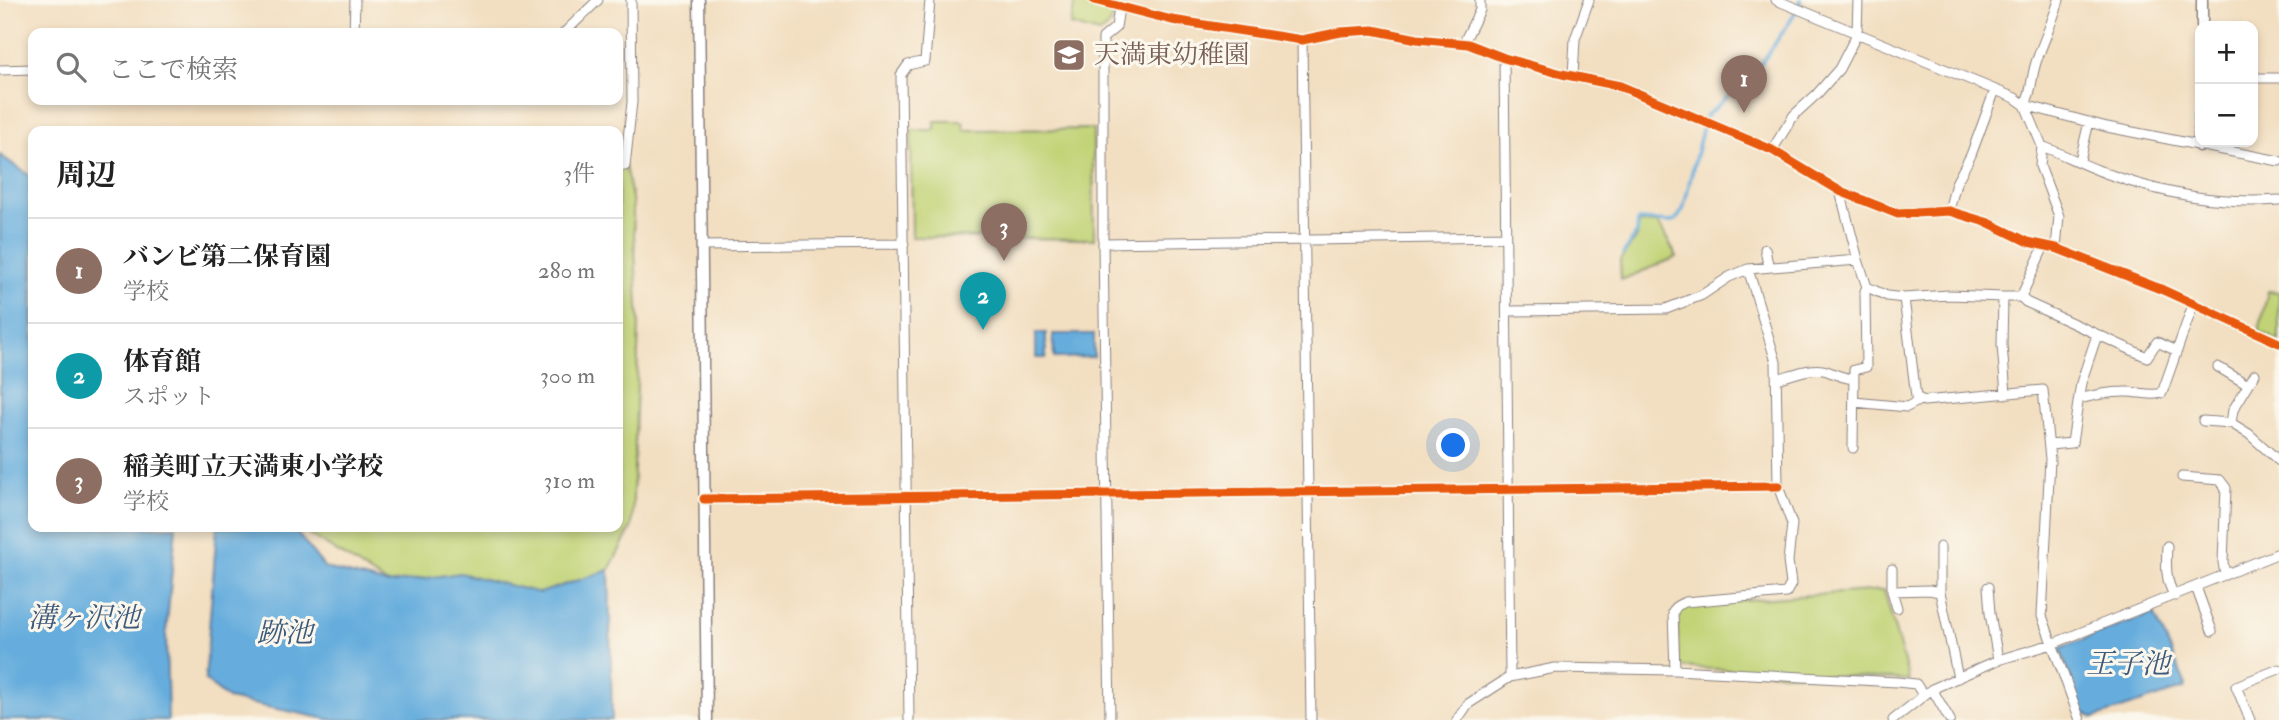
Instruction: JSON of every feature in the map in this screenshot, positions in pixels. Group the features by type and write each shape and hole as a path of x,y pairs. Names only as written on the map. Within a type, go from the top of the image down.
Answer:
{"street":[{"path":"354,28 355,0"},
{"path":"569,28 598,0"},
{"path":"625,166 632,102 631,0"},
{"path":"699,0 707,720"},
{"path":"909,720 901,75 908,65 925,61 930,0"},
{"path":"1094,0 1172,20 1303,40 1341,32 1373,30 1417,39 1463,44 1504,58 1620,86 1772,150 1840,191 1898,214 1950,211 1989,223 2028,242 2056,248 2163,290 2279,342"},
{"path":"1463,44 1480,9 1480,0"},
{"path":"1573,76 1575,39 1589,0"},
{"path":"1776,0 2025,104 2089,122 2195,145"},
{"path":"1772,150 1794,115 1839,69 1857,34 1858,0"},
{"path":"2025,104 2031,93 2037,58 2050,30 2059,0"},
{"path":"2202,0 2202,21"},
{"path":"1110,720 1103,243 1103,38 1116,27 1119,8"},
{"path":"1303,40 1311,720"},
{"path":"1504,58 1510,677"},
{"path":"0,70 28,69"},
{"path":"2258,78 2279,78"},
{"path":"1950,211 1956,183 1971,155 1995,90"},
{"path":"2025,104 2042,146 2040,166 2059,216 2056,248"},
{"path":"2080,160 2089,122"},
{"path":"2042,146 2080,160 2109,175 2188,198 2239,203 2279,200"},
{"path":"2204,147 2279,161"},
{"path":"1840,191 1867,287 1866,367 1854,370 1853,448"},
{"path":"1103,243 1505,237"},
{"path":"702,246 904,244"},
{"path":"2021,297 2044,246"},
{"path":"1765,249 1770,266"},
{"path":"1507,311 1666,309 1702,295 1729,277 1748,269 1858,260"},
{"path":"1675,670 1676,606 1685,602 1786,593 1791,584 1788,561 1792,524 1778,486 1776,362 1748,269"},
{"path":"1867,287 1887,296 1903,298 1949,295 2021,297 2026,302 2147,357 2157,342 2177,351"},
{"path":"2003,297 2002,345 2006,394"},
{"path":"1903,298 1916,397 1920,400"},
{"path":"2080,399 2126,391 2156,395 2162,393 2193,305"},
{"path":"2049,445 2072,443 2081,383 2097,335"},
{"path":"2218,367 2248,385"},
{"path":"1777,379 1812,369 1854,379"},
{"path":"2231,423 2233,410 2255,374"},
{"path":"1854,402 1907,407 1920,400 2043,390 2050,480 2042,616 2080,720"},
{"path":"2203,421 2231,423 2249,434 2279,461"},
{"path":"2182,477 2220,480 2227,488 2223,562 2225,575"},
{"path":"2192,488 2193,477"},
{"path":"704,499 1778,486"},
{"path":"1940,547 1940,592 1958,678"},
{"path":"2167,547 2169,588 2175,596"},
{"path":"1893,720 1928,692 1998,660 2052,643 2279,553"},
{"path":"1892,569 1892,591 1897,608"},
{"path":"1988,587 1998,660"},
{"path":"2196,587 2212,631"},
{"path":"1892,591 1940,592"},
{"path":"1457,720 1468,704 1510,677 1555,667 1675,670 1916,684 1928,692 1950,720"},
{"path":"2250,720 2236,686 2279,669"}],"green space":[{"path":"1075,0 1114,8 1112,20 1099,33 1071,25"},
{"path":"935,121 963,121 964,130 1093,129 1094,239 912,237 911,130 935,130"},
{"path":"625,166 632,198 639,323 632,526 609,570 540,593 460,573 388,584 306,532 623,532"},
{"path":"1639,222 1658,223 1677,257 1621,280 1620,260 1637,237"},
{"path":"2268,291 2279,292 2279,341 2259,331"},
{"path":"1884,590 1909,680 1678,667 1677,614 1678,609 1686,604"}],"water":[{"name":"溝ヶ沢池","path":"0,155 28,175 28,532 176,532 166,634 168,720 0,720"},
{"path":"1036,333 1046,333 1046,358 1036,358"},
{"path":"1053,334 1094,334 1094,357 1054,358"},
{"name":"跡池","path":"217,532 296,532 325,568 388,584 460,573 540,593 609,570 612,720 332,720 228,699 205,680"},
{"name":"王子池","path":"2154,613 2185,688 2094,718 2082,711 2060,648"}],"waterway":[{"path":"1705,117 1756,71 1791,20 1801,0"},
{"path":"1623,254 1637,233 1638,220 1671,222 1676,220 1683,210 1703,126"}],"cycle path":[{"path":"1094,0 1172,20 1302,40 1341,32 1373,30 1417,39 1468,44 1504,58 1620,86 1772,150 1840,191 1898,214 1949,211 1989,223 2028,242 2056,248 2163,290 2279,343"},
{"path":"704,499 1778,486"}],"place":[{"name":"天満東幼稚園","path":"1069,55"},
{"name":"バンビ第二保育園","path":"1744,113"},
{"name":"稲美町立天満東小学校","path":"1004,261"},
{"name":"体育館","path":"983,330"}]}
